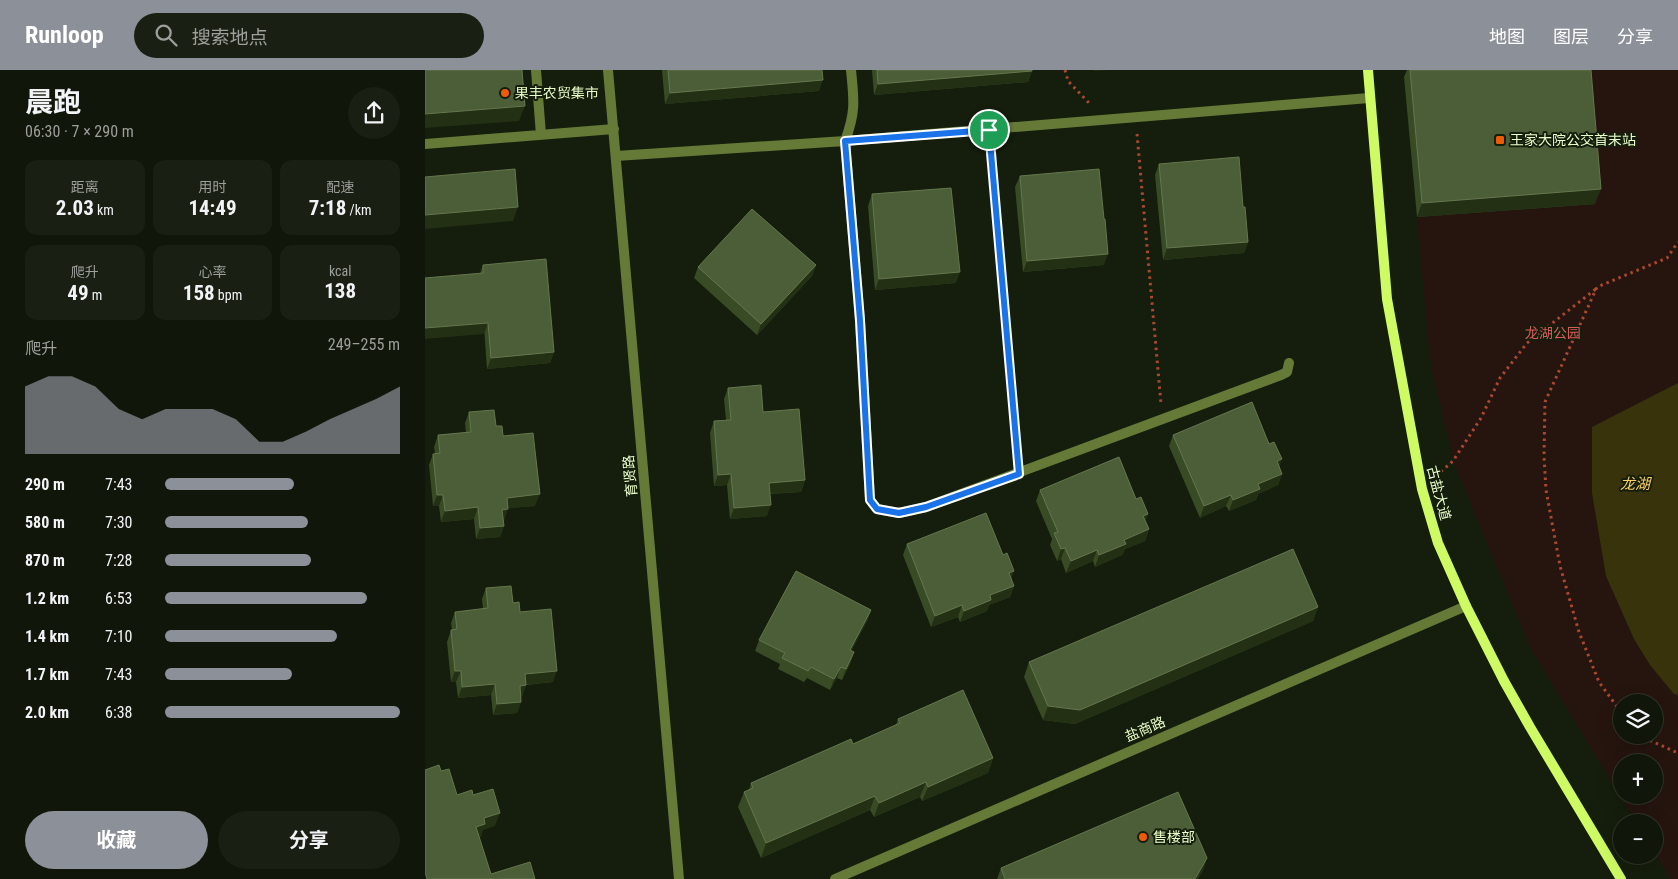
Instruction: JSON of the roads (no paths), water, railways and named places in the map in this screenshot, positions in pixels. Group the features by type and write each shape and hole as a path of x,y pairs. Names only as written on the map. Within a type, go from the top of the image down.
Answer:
{"street":[{"path":"536,70 541,135"},
{"name":"育贤路","path":"609,70 679,879"},
{"path":"851,70 855,108 845,141 860,320 870,500 877,509 899,513 926,507 1281,375 1287,372 1289,363"},
{"name":"古盐大道","path":"1367,70 1387,299 1422,489 1438,543 1466,606 1504,681 1621,879"},
{"path":"616,156 989,130 1369,98"},
{"path":"425,144 614,129"},
{"name":"盐商路","path":"835,879 1466,606"}],"water":[{"name":"龙湖","path":"1678,383 1678,695 1674,694 1650,665 1634,639 1606,576 1592,493 1592,427"}],"place":[{"name":"果丰农贸集市","path":"505,93"},
{"name":"王家大院公交首末站","path":"1500,140"},
{"name":"售楼部","path":"1143,837"}],"park label":[{"name":"龙湖公园","path":"1553,333"}]}
